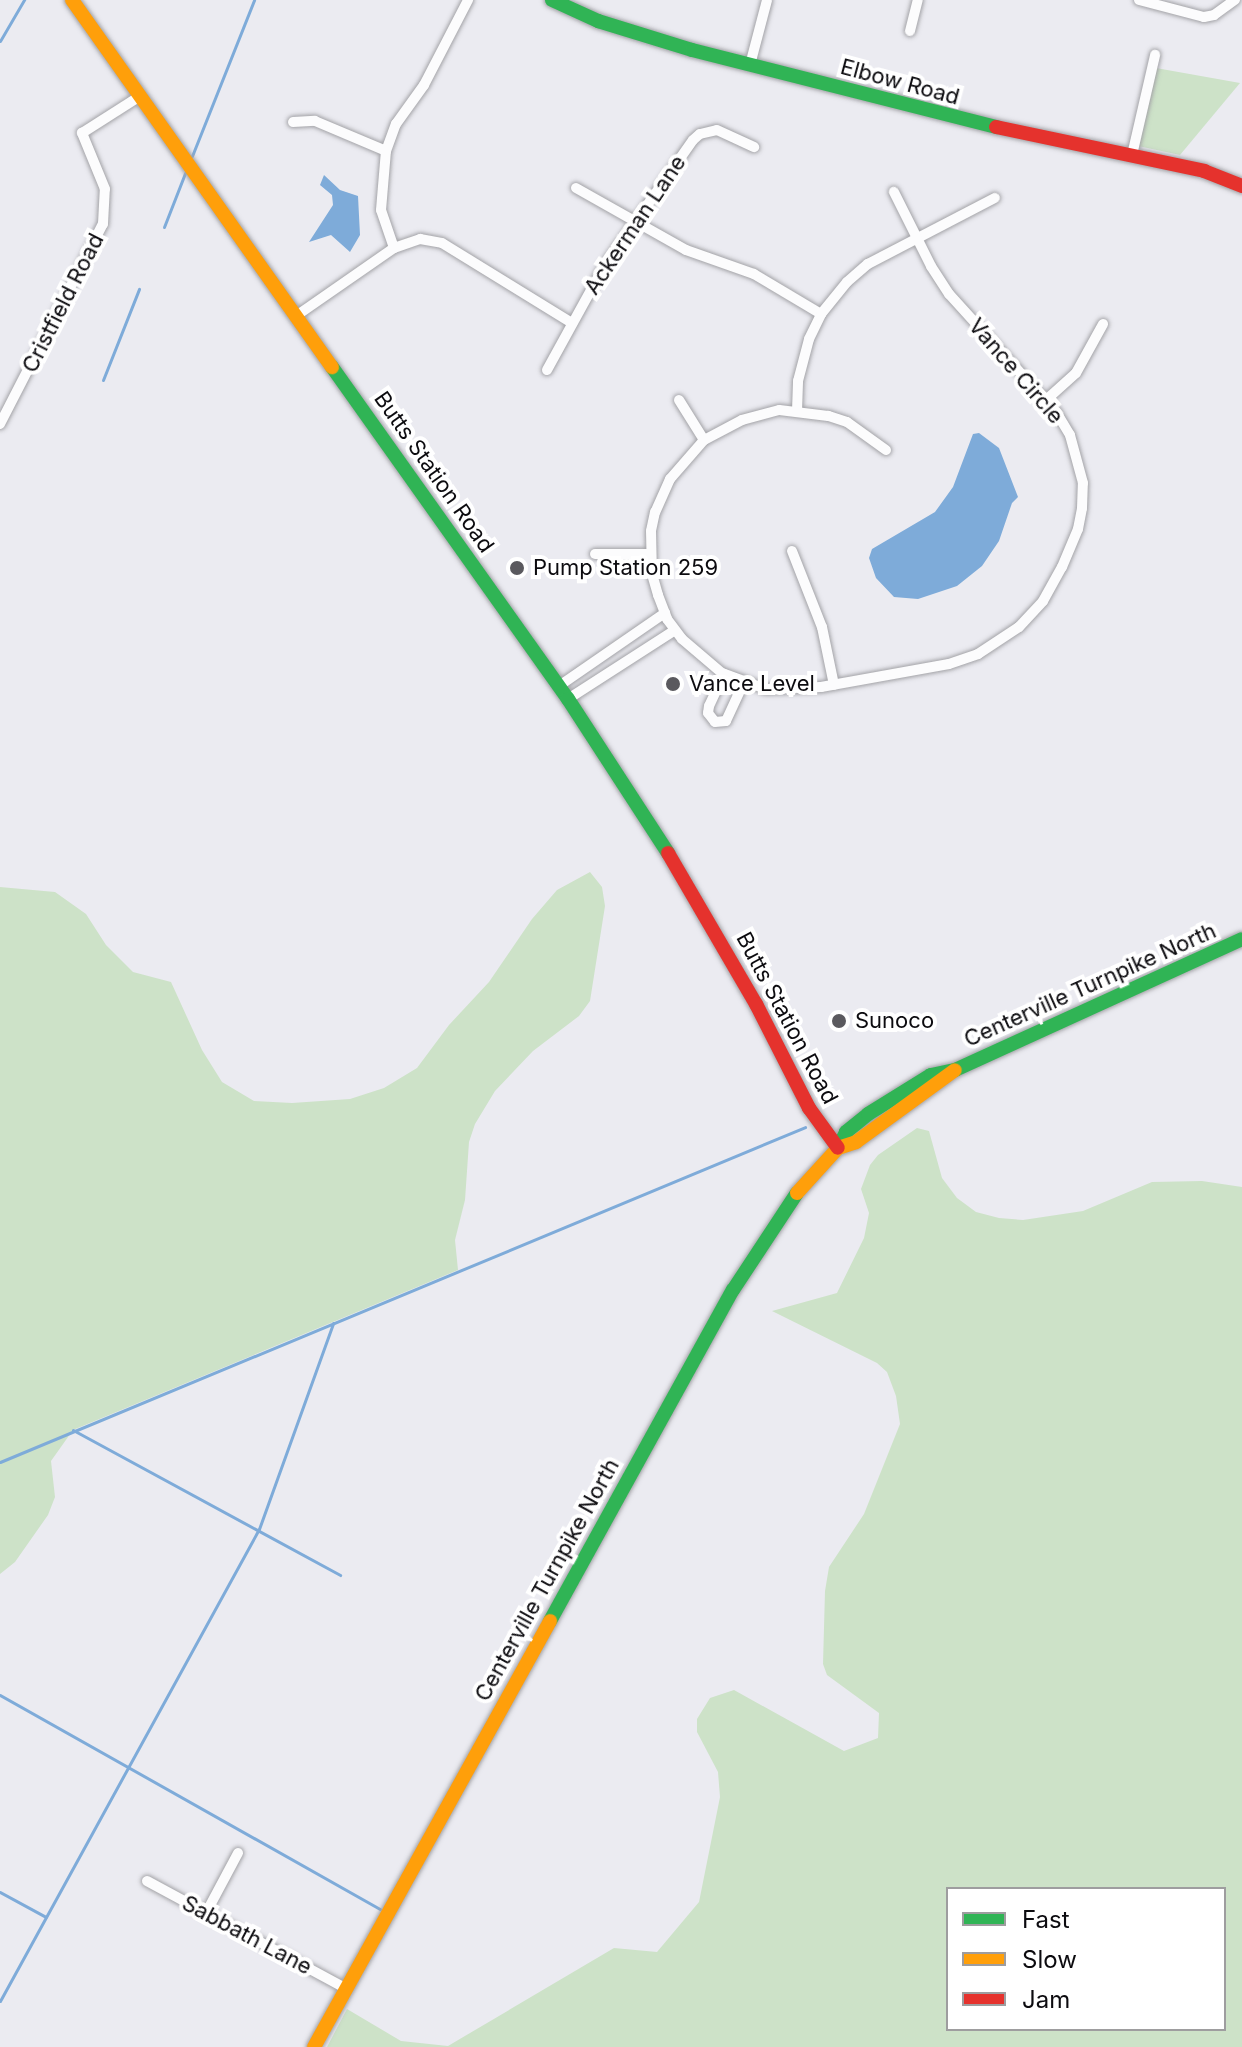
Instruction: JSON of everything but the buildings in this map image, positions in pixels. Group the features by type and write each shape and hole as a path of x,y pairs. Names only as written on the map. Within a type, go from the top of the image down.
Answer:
{"main road":[{"name":"Butts Station Road","path":"72,0 568,699 684,878 756,1004 809,1108 838,1148"},
{"name":"Elbow Road","path":"552,0 598,21 750,65 943,116 1204,171 1242,186"},
{"name":"Centerville Turnpike North","path":"314,2047 733,1290 786,1206 838,1148 846,1132 871,1111 931,1075 955,1070 1180,970 1242,939"}],"street":[{"path":"394,248 381,210 386,151 396,124 424,85 468,0"},
{"path":"750,65 767,0"},
{"path":"910,31 918,0"},
{"path":"1139,0 1204,17 1214,15 1235,0"},
{"path":"1132,155 1155,55"},
{"name":"Cristfield Road","path":"0,424 103,224 105,189 82,133 140,96"},
{"path":"293,122 315,121 386,151"},
{"name":"Ackerman Lane","path":"547,370 635,221 700,134 717,130 727,132 754,147"},
{"path":"576,188 686,250 754,274 821,314"},
{"name":"Vance Circle","path":"886,450 847,422 779,410 751,417 704,440 680,464 661,495 651,531 652,574 665,613 675,630 700,657 724,674 744,682 766,689 794,690 964,660 1019,627 1043,601 1078,529 1083,483 1070,435 1046,400 949,294 894,192"},
{"path":"797,411 803,358 821,314 868,264 995,198"},
{"path":"296,316 394,248 420,239 442,243 572,323"},
{"path":"1046,400 1076,373 1103,324"},
{"path":"679,400 704,440"},
{"path":"792,551 822,627 834,685"},
{"path":"595,554 650,554"},
{"path":"559,686 665,613"},
{"path":"568,699 675,630"},
{"path":"724,674 709,706 710,719 715,722 726,721 744,682"},
{"path":"206,1913 238,1853"},
{"name":"Sabbath Lane","path":"147,1881 347,1989"}],"green space":[{"path":"1156,68 1240,83 1180,155 1138,146"},
{"path":"590,872 602,887 605,906 590,1001 579,1016 533,1051 495,1091 475,1124 469,1142 465,1200 455,1240 458,1270 73,1430 51,1461 55,1497 48,1515 15,1562 0,1574 0,887 55,892 86,914 106,945 133,972 171,982 202,1050 222,1082 254,1101 292,1103 350,1099 384,1088 417,1068 449,1025 489,982 532,919 557,890"},
{"path":"917,1128 929,1131 942,1178 957,1198 976,1212 1023,1220 1083,1211 1152,1182 1202,1181 1242,1187 1242,2047 327,2047 347,2009 401,2041 448,2046 614,1948 657,1952 699,1902 720,1797 718,1772 697,1732 697,1719 710,1698 734,1690 844,1751 878,1738 879,1713 827,1675 823,1664 825,1591 829,1567 864,1514 900,1424 896,1396 887,1372 877,1363 772,1311 837,1293 864,1238 869,1213 861,1189 870,1165 878,1155"}],"water":[{"path":"324,175 340,190 358,196 360,235 350,252 331,235 309,242 333,205 332,195 320,185"},
{"path":"979,433 999,448 1018,497 1012,503 999,541 982,566 957,586 918,599 894,597 876,578 869,558 872,549 935,512 953,487 973,434"}],"waterway":[{"path":"0,41 24,0"},
{"path":"192,156 254,0"},
{"path":"164,227 185,173"},
{"path":"103,380 139,289"},
{"path":"0,1462 805,1127"},
{"path":"0,2001 259,1529 333,1323"},
{"path":"73,1430 340,1575"},
{"path":"0,1695 380,1909"},
{"path":"0,1892 46,1917"}],"traffic: fast":[{"path":"552,0 598,21 692,50 996,127"},
{"path":"332,367 568,699 668,853"},
{"path":"838,1148 846,1132 868,1114 931,1075 955,1070 1242,939"},
{"path":"550,1621 733,1290 797,1193"}],"traffic: slow":[{"path":"72,0 332,367"},
{"path":"797,1193 838,1148 856,1142 955,1070"},
{"path":"314,2047 550,1621"}],"traffic: jam":[{"path":"996,127 1204,171 1242,186"},
{"path":"668,853 756,1004 809,1108 838,1148"}],"place":[{"name":"Pump Station 259","path":"517,568"},
{"name":"Vance Level","path":"673,684"},
{"name":"Sunoco","path":"839,1021"}]}
